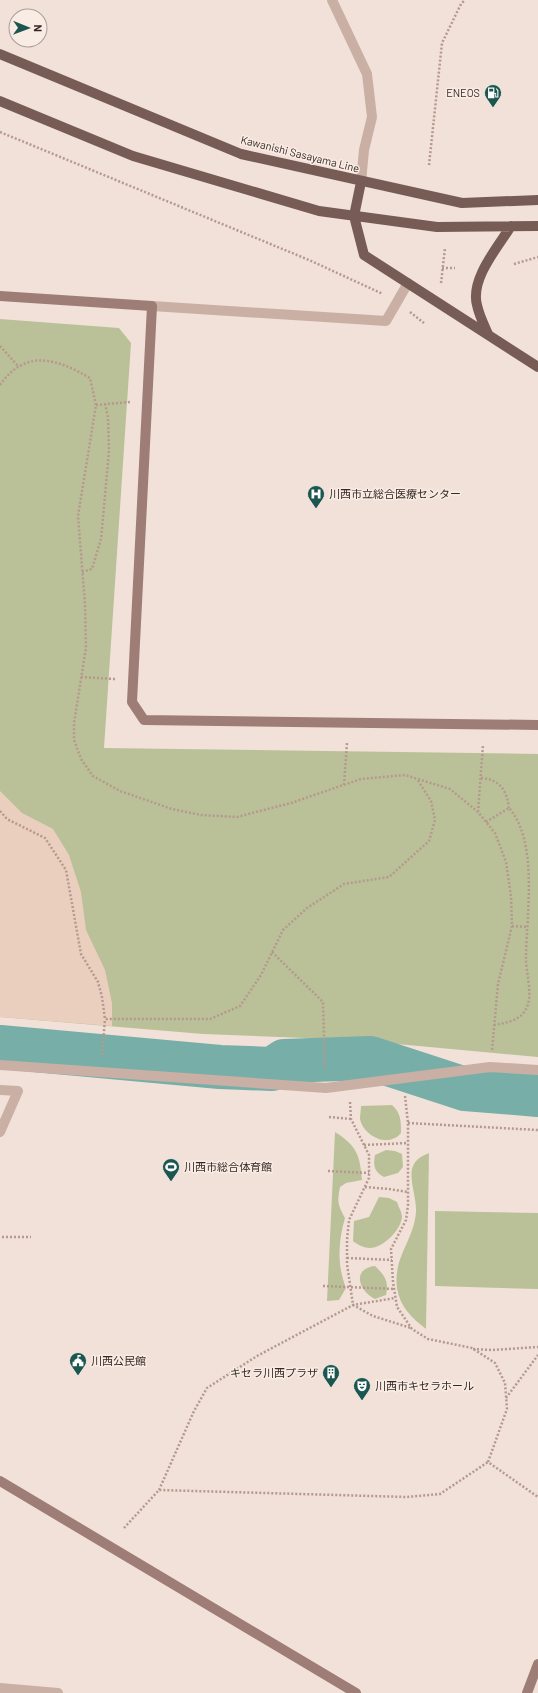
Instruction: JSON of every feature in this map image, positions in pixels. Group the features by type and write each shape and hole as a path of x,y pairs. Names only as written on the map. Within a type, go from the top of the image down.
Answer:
{"main road":[{"name":"Kawanishi Sasayama Line","path":"0,54 241,154 361,182 462,203 538,200"},
{"path":"0,101 133,156 319,211 437,228 538,226"},
{"path":"361,182 354,216 364,255 538,367"},
{"path":"488,334 476,304 476,290 479,278 511,226"}],"street":[{"path":"332,0 367,74 372,117 364,150 361,182"},
{"path":"0,296 386,321 398,303 408,283"},
{"path":"152,306 132,702 144,720 538,725"},
{"path":"0,1065 326,1088 490,1067 538,1070"},
{"path":"0,1090 18,1091 0,1132"},
{"path":"0,1481 356,1693"},
{"path":"527,1693 538,1664"},
{"path":"0,1688 58,1693"}],"path":[{"path":"428,165 442,43 461,4 466,0"},
{"path":"0,132 309,260 376,290 398,303 424,323"},
{"path":"441,283 445,248"},
{"path":"514,264 538,257"},
{"path":"442,268 455,268"},
{"path":"0,346 19,367"},
{"path":"96,405 133,402"},
{"path":"82,572 92,569 100,539 109,451 108,417 105,404"},
{"path":"81,677 118,679"},
{"path":"344,785 347,743"},
{"path":"478,812 483,746"},
{"path":"481,778 493,780 505,791 509,808 519,820 529,840"},
{"path":"105,1019 210,1019 240,1006 260,975 284,930 307,908 344,884 389,877 429,841 435,820 431,801 417,779 450,789 478,812 495,833 506,862 511,896 512,926 498,984 490,1067"},
{"path":"486,822 509,808"},
{"path":"0,811 7,819 45,838 66,870 81,954 98,982 102,997 105,1019 102,1049"},
{"path":"494,1025 510,1022 526,1010 528,998 525,967 527,927 533,893"},
{"path":"512,926 527,927"},
{"path":"272,952 323,1002 325,1068"},
{"path":"404,1079 408,1123 408,1192 406,1220 392,1249 392,1260 397,1307 412,1329"},
{"path":"350,1086 351,1119 369,1155 369,1178 349,1220 346,1240 353,1304 373,1316 412,1329 428,1339 472,1348 492,1350 538,1347"},
{"path":"328,1117 351,1119"},
{"path":"408,1123 538,1130"},
{"path":"364,1145 408,1143"},
{"path":"328,1171 369,1173"},
{"path":"365,1188 389,1189 408,1192"},
{"path":"2,1237 31,1238"},
{"path":"347,1258 392,1260"},
{"path":"323,1286 394,1289"},
{"path":"124,1528 159,1490 194,1411 207,1388 257,1356 353,1304 396,1298"},
{"path":"159,1490 407,1498 440,1494 488,1462 507,1409 505,1383 495,1364 472,1348"},
{"path":"506,1398 538,1355"},
{"path":"488,1462 538,1497"}],"green space":[{"path":"0,319 119,328 131,343 104,748 538,754 538,1057 354,1040 203,1034 0,1017"},
{"path":"392,1105 400,1118 401,1133 390,1140 384,1140 366,1131 360,1119 361,1106"},
{"path":"335,1132 348,1142 356,1152 360,1164 362,1180 346,1183 340,1187 339,1204 345,1218 341,1236 340,1262 346,1288 339,1300 327,1301"},
{"path":"386,1150 395,1151 402,1154 403,1167 398,1173 384,1177 376,1170 374,1159 375,1155"},
{"path":"429,1153 426,1329 407,1312 401,1301 397,1288 397,1277 398,1267 412,1231 416,1212 412,1182 413,1166 418,1160"},
{"path":"379,1197 389,1198 397,1202 402,1215 401,1222 395,1233 386,1242 375,1247 363,1247 353,1241 354,1221 369,1217"},
{"path":"435,1211 538,1213 538,1289 435,1286"},
{"path":"375,1266 384,1276 387,1286 386,1295 375,1299 365,1291 360,1281 360,1276 367,1268"}],"shaded area":[{"path":"0,791 22,813 53,829 69,855 81,892 86,930 105,970 112,1003 112,1026 0,1017"}],"waterway":[{"path":"0,1047 220,1067 272,1069 284,1061 370,1058 465,1089 538,1095"}],"place":[{"name":"ENEOS","path":"493,108"},
{"name":"川西市立総合医療センター","path":"316,509"},
{"name":"川西市総合体育館","path":"171,1182"},
{"name":"川西公民館","path":"78,1376"},
{"name":"キセラ川西プラザ","path":"331,1388"},
{"name":"川西市キセラホール","path":"362,1401"}]}
